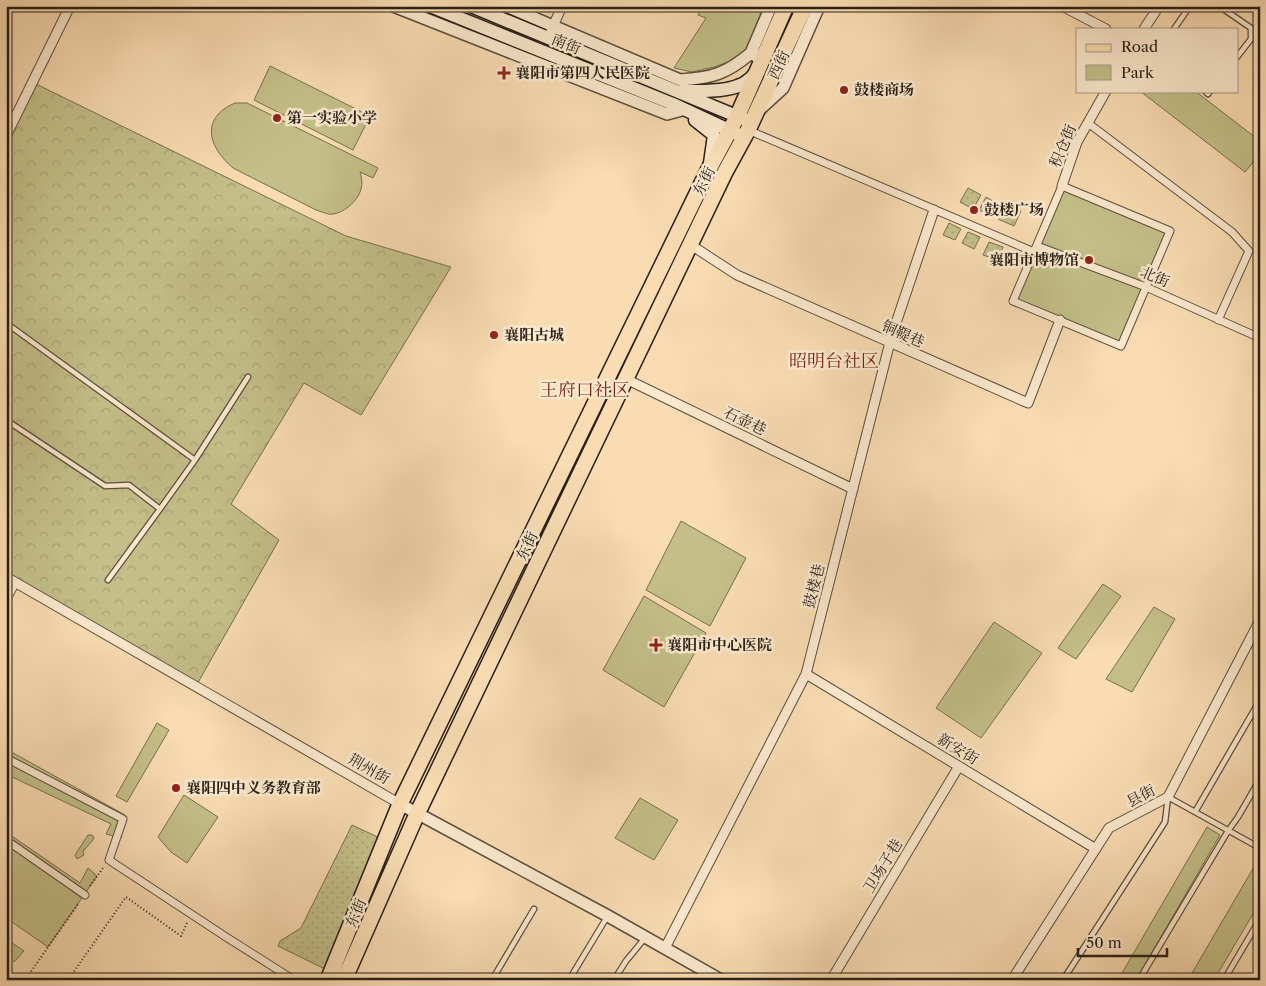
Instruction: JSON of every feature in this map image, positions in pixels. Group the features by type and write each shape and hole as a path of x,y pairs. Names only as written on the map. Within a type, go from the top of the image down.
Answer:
{"main road":[{"name":"南街","path":"430,6 677,102 737,117 750,126"},
{"name":"南街","path":"471,6 548,38 677,102 730,131 750,126"},
{"name":"西街","path":"737,117 757,57 786,6"},
{"name":"西街","path":"750,126 805,6"},
{"path":"677,102 714,91 741,86 750,80 757,57"},
{"path":"677,102 714,135 709,169"},
{"name":"东街","path":"328,980 400,804 709,169 737,117"},
{"name":"东街","path":"344,980 417,814 724,174 750,126"}],"street":[{"path":"6,136 70,6"},
{"path":"393,6 667,114 677,102"},
{"path":"506,6 680,80 704,79 757,57 771,6"},
{"path":"548,38 562,6"},
{"path":"750,126 783,88 819,6"},
{"path":"1062,6 1104,28"},
{"path":"1145,28 1159,6"},
{"name":"积仓街","path":"1062,186 1077,142 1105,92"},
{"path":"1088,123 1232,232 1249,251 1218,320"},
{"name":"北街","path":"750,126 934,210 1035,249 1146,287 1260,338"},
{"path":"1062,186 1170,231 1121,346 1013,301 1062,186"},
{"name":"鼓楼巷","path":"665,948 806,674 889,343 934,210"},
{"name":"铜鞮巷","path":"690,245 737,276 1028,403 1060,320"},
{"name":"石壶巷","path":"626,379 853,489"},
{"name":"荆州街","path":"6,577 417,814 608,916 721,980"},
{"path":"6,601 16,582"},
{"name":"县街","path":"1012,980 1109,828 1168,797 1260,620"},
{"name":"新安街","path":"806,674 1096,849"},
{"path":"6,758 123,819 109,860 294,980"},
{"name":"卫场子巷","path":"831,980 959,766"},
{"path":"6,840 84,895"}],"lane":[{"path":"1175,28 1190,6"},
{"path":"1219,6 1251,28 1251,39 1238,56"},
{"path":"6,323 195,460"},
{"path":"108,580 195,460 248,377"},
{"path":"6,420 105,486 129,485 160,509"},
{"path":"1195,812 1260,700"},
{"path":"1139,980 1260,779"},
{"path":"1063,980 1165,822 1168,797 1260,848"},
{"path":"492,980 534,909"},
{"path":"568,980 608,916"},
{"path":"1224,980 1260,919"},
{"path":"614,980 626,961 646,937"}],"path":[{"path":"27,979 109,860"},
{"path":"68,980 126,897 180,936 192,915"}],"green space":[{"path":"702,6 745,6 762,14 749,49 728,62 714,67 692,72 674,68 706,18 698,15"},
{"path":"270,66 370,116 353,150 254,100"},
{"path":"32,82 346,236 451,267 361,415 304,383 231,504 279,540 196,686 6,577 6,137"},
{"path":"1141,92 1196,92 1260,141 1260,154 1245,172"},
{"path":"235,103 247,103 378,168 373,178 360,172 361,189 358,196 347,208 333,214 316,210 233,168 224,160 213,142 212,125 216,117 224,109"},
{"path":"1062,186 1170,231 1121,346 1013,301"},
{"path":"968,188 981,195 973,209 960,202"},
{"path":"986,197 998,204 991,216 979,210"},
{"path":"1005,204 1021,211 1014,226 998,219"},
{"path":"949,223 961,229 955,240 943,235"},
{"path":"968,232 980,237 974,249 962,243"},
{"path":"989,242 1003,247 997,260 983,255"},
{"path":"681,521 746,558 710,626 646,590"},
{"path":"1103,584 1121,596 1076,659 1058,648"},
{"path":"644,596 706,633 664,707 603,670"},
{"path":"1154,607 1175,619 1132,692 1106,679"},
{"path":"994,622 1042,653 981,738 936,708"},
{"path":"157,723 169,730 127,802 116,796"},
{"path":"6,749 125,815 121,838 106,834 111,824 6,774"},
{"path":"184,795 218,817 187,863 171,852 158,837"},
{"path":"640,798 678,820 654,860 615,838"},
{"path":"352,825 386,841 331,972 278,946 280,941 301,928"},
{"path":"1207,827 1220,835 1136,980 1118,980"},
{"path":"6,832 80,883 88,868 97,876 48,947 6,918"},
{"path":"88,835 92,835 94,838 83,852 84,855 77,859 75,855"},
{"path":"1258,860 1260,861 1260,902 1214,980 1188,980"},
{"path":"6,939 24,951 14,962 6,957"}],"place":[{"name":"襄阳市第四人民医院","path":"504,73"},
{"name":"鼓楼商场","path":"844,90"},
{"name":"第一实验小学","path":"277,118"},
{"name":"鼓楼广场","path":"974,210"},
{"name":"襄阳市博物馆","path":"1089,260"},
{"name":"襄阳古城","path":"494,335"},
{"name":"襄阳市中心医院","path":"656,645"},
{"name":"襄阳四中义务教育部","path":"176,788"}],"district":[{"name":"昭明台社区","path":"834,361"},
{"name":"王府口社区","path":"585,390"}]}
